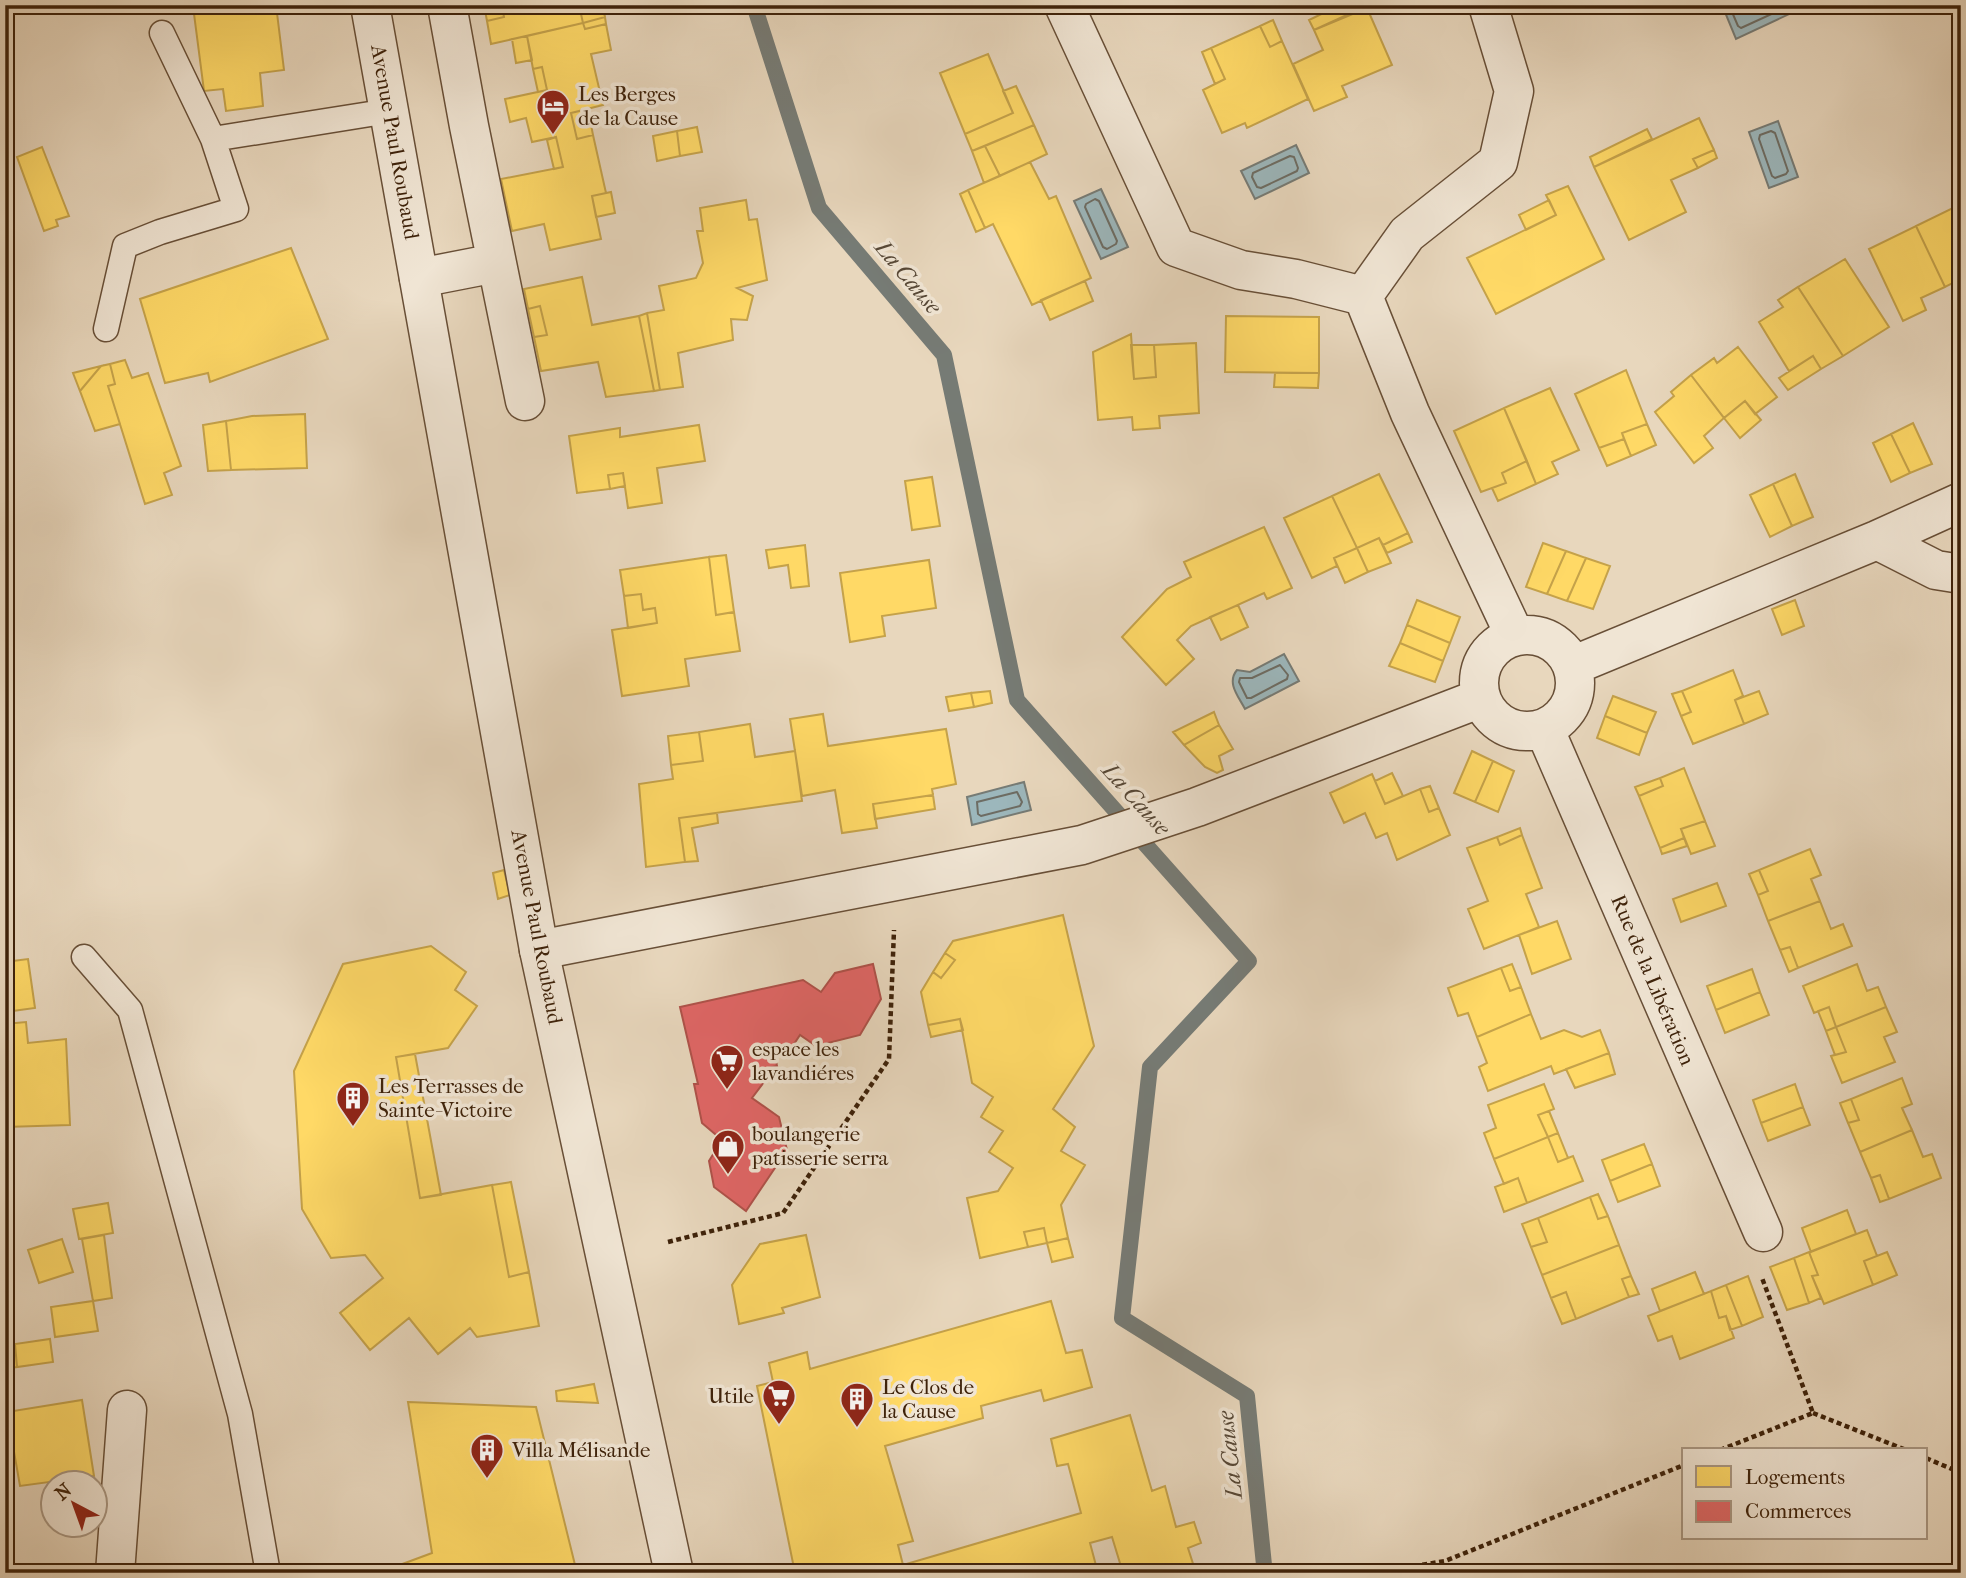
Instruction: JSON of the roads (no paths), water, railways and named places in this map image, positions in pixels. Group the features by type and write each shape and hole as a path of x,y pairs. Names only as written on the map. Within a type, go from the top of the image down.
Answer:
{"street":[{"name":"Avenue Paul Roubaud","path":"370,5 539,950 674,1573"},
{"path":"447,5 525,401"},
{"path":"1064,5 1176,247 1241,270 1296,279 1363,296"},
{"path":"1363,296 1408,234 1498,162 1514,91 1488,5"},
{"path":"419,278 496,263"},
{"path":"1363,296 1410,413 1515,636"},
{"path":"1572,666 1877,540 1961,502"},
{"path":"1877,540 1936,570 1961,574"},
{"path":"1531,635 1547,639 1561,648 1572,666 1575,692 1569,708 1558,720 1544,728 1529,731 1513,729 1488,712 1481,698 1479,682 1482,667 1489,654 1501,643 1515,636 1531,635"},
{"path":"539,950 1082,845 1197,807 1481,698"},
{"name":"Rue de la Libération","path":"1544,728 1763,1232"},
{"path":"116,1573 127,1410"}],"lane":[{"path":"106,329 125,246 160,232 236,209 213,139 162,33"},
{"path":"213,139 389,111"},
{"path":"84,957 130,1010 240,1414 268,1573"}],"water":[{"path":"1722,5 1804,5 1804,7 1736,39"},
{"path":"1778,121 1798,177 1769,188 1749,132"},
{"path":"1296,145 1309,173 1255,199 1241,171"},
{"path":"1101,189 1128,247 1101,259 1074,201"},
{"path":"1284,654 1299,681 1245,709 1233,685 1237,670 1250,672"},
{"path":"1024,782 1031,810 972,825 967,797"}],"waterway":[{"name":"La Cause","path":"754,5 819,208 944,355 1017,700 1249,961 1150,1067 1122,1318 1247,1396 1264,1565"}],"place":[{"name":"Les Berges de la Cause","path":"553,136"},
{"name":"espace les lavandiéres","path":"727,1091"},
{"name":"Les Terrasses de Sainte-Victoire","path":"353,1128"},
{"name":"boulangerie patisserie serra","path":"728,1176"},
{"name":"Utile","path":"779,1426"},
{"name":"Le Clos de la Cause","path":"857,1429"},
{"name":"Villa Mélisande","path":"487,1480"}]}
